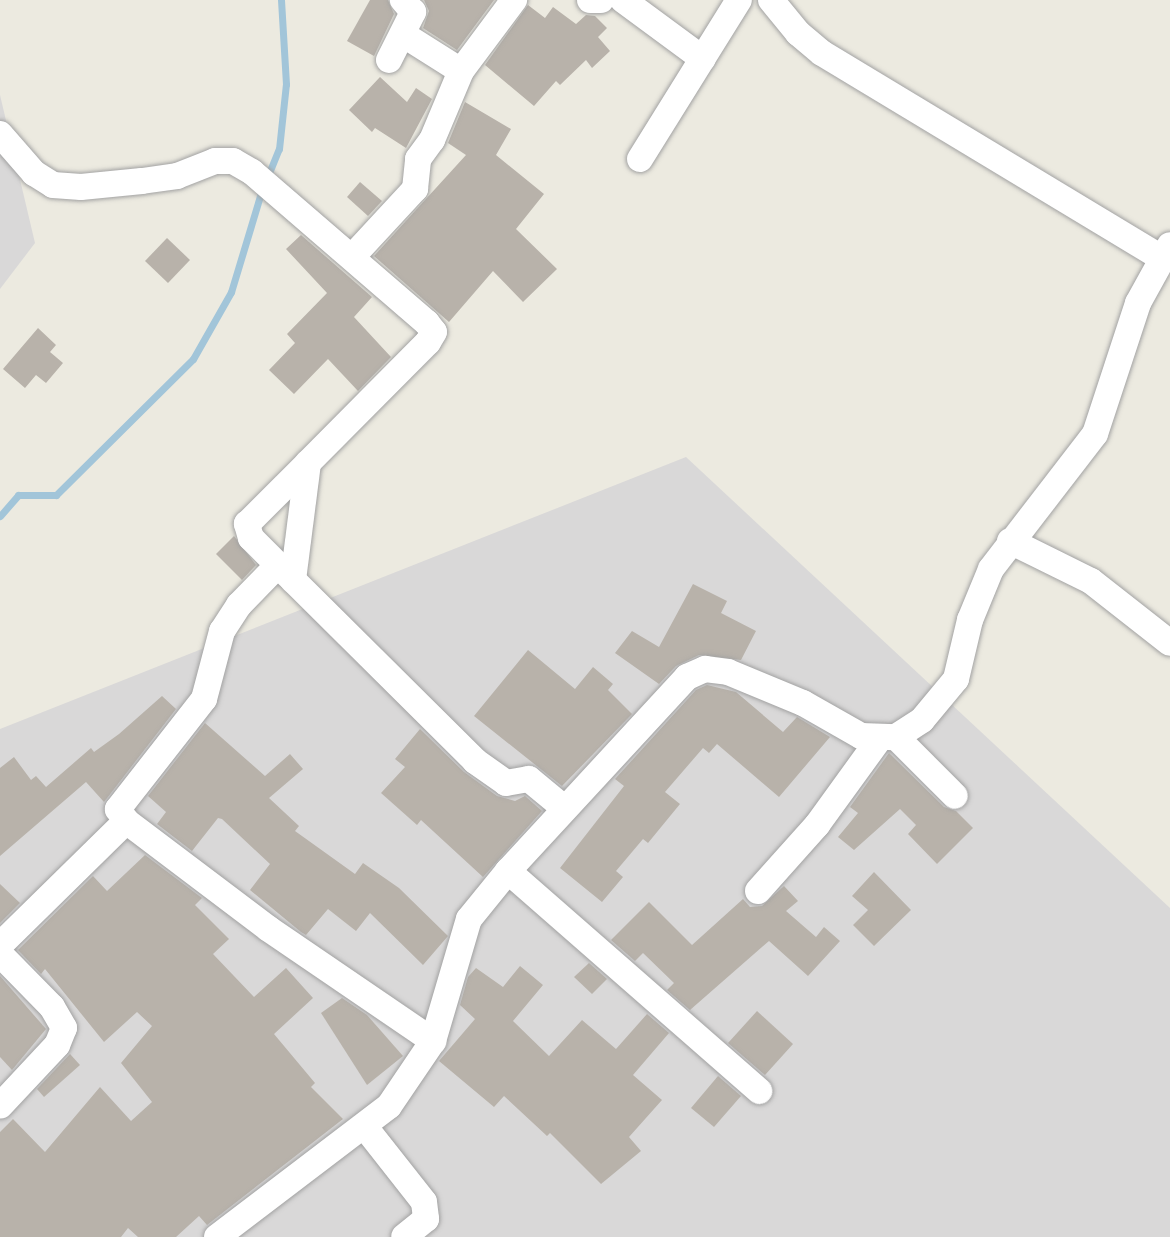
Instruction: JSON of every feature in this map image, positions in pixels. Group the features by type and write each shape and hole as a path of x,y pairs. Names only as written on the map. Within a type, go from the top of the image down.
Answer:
{"street":[{"path":"389,60 404,35 413,12 403,0"},
{"path":"352,257 415,189 418,159 432,140 461,71 514,0"},
{"path":"590,0 601,0"},
{"path":"623,0 702,59"},
{"path":"640,159 739,0"},
{"path":"758,891 817,825 888,738 922,720 956,679 985,580 1010,541 1095,434 1138,303 1166,252 822,53 798,33 771,0"},
{"path":"404,35 461,71"},
{"path":"0,134 34,173 53,185 81,187 142,181 177,176 215,161 233,162 262,180 434,332 308,463 248,518 251,538 475,761 506,783 529,779 564,808"},
{"path":"308,463 286,573 239,605 222,631 199,707 119,805 126,821 269,929 433,1041"},
{"path":"1010,541 1091,581 1170,643"},
{"path":"231,1233 365,1126 414,1076 433,1041 463,930 508,871 687,677 705,670 728,672 803,703 861,736 888,738 955,796"},
{"path":"0,944 126,821"},
{"path":"508,871 759,1091"},
{"path":"0,954 52,1007 64,1028 57,1045 0,1106"},
{"path":"365,1126 424,1202 426,1219 404,1237"}],"shaded area":[{"path":"0,95 35,243 0,289"},
{"path":"686,457 1170,908 1170,1237 0,1237 0,729"}],"building":[{"path":"370,0 388,0 394,14 374,56 347,41"},
{"path":"424,0 494,0 457,50 423,28 429,11"},
{"path":"528,5 545,18 553,7 576,24 586,15 595,16 607,28 598,37 610,51 592,68 586,60 560,85 556,81 534,106 485,65"},
{"path":"380,77 407,102 416,88 432,99 406,148 375,128 372,132 349,110"},
{"path":"465,102 511,129 496,155 544,194 516,229 557,269 523,302 493,271 449,322 374,256 466,155 448,143"},
{"path":"360,182 382,201 368,216 347,197"},
{"path":"301,235 372,297 354,317 391,357 358,391 328,359 294,394 269,370 295,343 287,334 327,293 286,249"},
{"path":"167,238 190,260 168,283 145,261"},
{"path":"38,328 56,345 50,352 63,363 46,383 36,375 25,388 3,369"},
{"path":"234,536 256,565 242,580 216,554"},
{"path":"693,584 727,601 721,613 756,631 741,660 699,655 676,666 659,684 615,653 632,631 659,647"},
{"path":"528,650 575,689 593,667 613,684 608,690 632,714 562,786 474,716"},
{"path":"707,685 736,692 783,732 797,717 830,737 779,797 717,744 709,753 703,748 665,792 680,804 648,843 643,839 616,871 623,877 602,902 560,868 624,786 615,779 696,690"},
{"path":"162,696 176,709 104,802 86,782 0,856 0,768 14,757 31,780 36,776 46,787 91,748 94,752 119,734"},
{"path":"205,723 265,776 290,754 303,769 269,798 299,826 295,831 355,874 363,863 399,888 448,936 423,965 370,913 356,931 328,909 306,935 301,932 250,890 270,864 222,819 218,818 192,851 157,824 166,812 148,796"},
{"path":"420,729 464,772 497,796 515,801 525,796 542,811 483,877 421,820 417,825 381,793 405,767 395,759"},
{"path":"889,753 944,807 956,811 973,828 937,864 908,834 916,825 900,809 854,850 838,837 858,813 850,807"},
{"path":"145,855 202,898 195,905 229,939 213,954 254,997 286,968 313,998 274,1034 315,1083 311,1087 343,1119 207,1225 199,1216 176,1237 138,1237 128,1228 121,1237 0,1237 0,1132 13,1119 45,1152 100,1087 131,1121 152,1102 121,1063 152,1026 137,1012 104,1042 45,969 41,974 18,950 93,876 107,891"},
{"path":"874,872 911,910 874,946 853,925 868,910 852,896"},
{"path":"0,884 20,903 0,923"},
{"path":"784,886 798,901 786,911 816,937 824,927 840,941 808,976 769,941 690,1010 667,990 674,983 643,953 635,961 611,940 649,902 692,945 743,899 750,907 762,906"},
{"path":"589,963 607,979 592,994 574,977"},
{"path":"520,966 543,985 513,1021 549,1056 582,1020 616,1049 647,1014 669,1033 633,1075 662,1100 629,1137 641,1151 601,1184 550,1133 547,1136 504,1096 494,1107 439,1061 475,1019 460,1005 468,977 476,968 503,987"},
{"path":"0,976 46,1029 12,1070 0,1057"},
{"path":"342,998 367,1015 403,1056 367,1085 321,1013"},
{"path":"757,1011 793,1044 765,1075 728,1043"},
{"path":"70,1054 80,1065 44,1097 37,1089"},
{"path":"718,1076 741,1096 714,1127 691,1108"}],"waterway":[{"path":"267,178 279,149 286,84 281,0"},
{"path":"0,516 18,495 56,495 193,359 231,292 262,189"}]}
